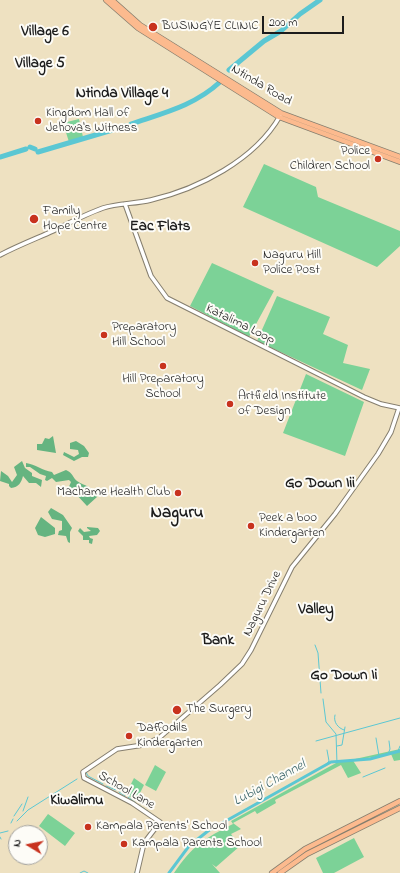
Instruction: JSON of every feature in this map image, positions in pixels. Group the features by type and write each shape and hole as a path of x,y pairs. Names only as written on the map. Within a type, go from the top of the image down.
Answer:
{"main road":[{"name":"Ntinda Road","path":"106,0 138,28 280,115 400,162"},
{"name":"Ntinda Road","path":"112,0 122,11 140,24 280,115 400,157"},
{"path":"280,873 307,854 400,801"},
{"path":"272,873 295,854 400,808"}],"street":[{"path":"0,255 101,209 149,201 174,194 225,170 268,134 280,115"},
{"name":"Katalima Loop","path":"125,204 151,276 166,298 364,397 381,404 399,408"},
{"name":"Naguru Drive","path":"83,775 86,769 117,749 143,744 159,738 242,664 251,650 292,567 335,514 378,454 391,432 399,408"},
{"name":"School Lane","path":"83,775 132,803 160,822 144,843 137,873"}],"green space":[{"path":"79,119 83,137 69,142 63,123"},
{"path":"264,164 316,187 318,197 400,231 400,246 377,267 243,207"},
{"path":"212,263 274,291 249,337 190,306"},
{"path":"277,296 330,317 323,334 348,345 343,363 370,369 362,390 257,341"},
{"path":"306,374 364,402 345,456 283,433"},
{"path":"53,436 56,453 37,450 37,444 42,444 45,438 49,439"},
{"path":"76,441 84,446 89,453 88,457 82,457 74,461 63,455 64,452 74,457 79,454 78,450 70,449 70,443"},
{"path":"22,461 25,468 32,473 32,476 42,480 41,487 36,483 29,483 23,476 16,487 11,488 9,484 0,481 1,471 8,476 12,482 17,475 14,467"},
{"path":"26,463 52,472 54,475 66,470 77,481 92,489 97,497 87,506 75,493 69,492 68,489 71,482 69,480 56,482 52,478 47,481 45,480 46,476 30,467 26,467"},
{"path":"51,508 63,515 72,528 70,532 70,543 68,542 66,536 58,535 59,531 62,530 62,521 52,519 48,512"},
{"path":"41,517 55,528 55,534 45,537 38,535 35,528"},
{"path":"87,527 98,528 100,531 97,535 89,536 93,539 92,544 89,543 89,540 83,540 83,536 78,531 80,528 84,532 91,531"},
{"path":"400,749 400,760 394,761 391,754 355,759"},
{"path":"352,759 361,773 348,778 341,765 275,800 276,803 257,814 255,811 233,823 241,829 231,834 240,846 216,867 212,864 220,873 174,873 193,849 214,834 233,824 231,821 336,763"},
{"path":"155,765 166,772 156,791 145,785"},
{"path":"134,778 144,785 136,801 126,794"},
{"path":"48,814 75,833 65,846 48,833 48,825 40,825"},
{"path":"354,838 364,857 334,873 323,873 316,858"}],"waterway":[{"path":"229,70 264,41 281,31 300,14 320,0"},
{"path":"131,124 189,103 200,97 220,82"},
{"path":"38,152 126,126"},
{"path":"30,147 35,149"},
{"path":"0,157 26,149"},
{"path":"315,645 318,653 321,693"},
{"path":"323,699 326,722 336,734 337,763"},
{"path":"335,715 336,724 344,730"},
{"path":"316,741 400,718"},
{"path":"337,746 342,745 345,727"},
{"path":"376,738 379,756"},
{"path":"388,754 390,749 389,741"},
{"name":"Lubigi Channel","path":"398,751 400,746"},
{"path":"325,766 329,761 327,750"},
{"name":"Lubigi Channel","path":"169,873 189,846 208,831 331,762 370,759 400,751"},
{"path":"363,777 385,768"},
{"path":"86,772 88,776 103,784"},
{"path":"17,821 28,810 77,779"},
{"path":"106,786 116,790"},
{"path":"119,792 125,796"},
{"path":"23,811 28,797"},
{"path":"128,797 136,803"},
{"path":"14,816 22,804"},
{"path":"139,805 153,815"},
{"path":"11,823 13,819"},
{"path":"0,833 8,831"},
{"path":"80,873 84,871 88,873"}],"place":[{"name":"BUSINGYE CLINIC","path":"153,27"},
{"name":"Kingdom Hall of Jehova's Witness","path":"38,121"},
{"name":"Police Children School","path":"378,159"},
{"name":"Family Hope Centre","path":"34,219"},
{"name":"Naguru Hill Police Post","path":"255,263"},
{"name":"Preparatory Hill School","path":"104,335"},
{"name":"Hill Preparatory School","path":"163,366"},
{"name":"Artfield Institute of Design","path":"230,404"},
{"name":"Machame Health Club","path":"178,493"},
{"name":"Peek a boo Kindergarten","path":"251,526"},
{"name":"The Surgery","path":"177,710"},
{"name":"Daffodils Kindergarten","path":"129,736"},
{"name":"Kampala Parents' School","path":"88,827"},
{"name":"Kampala Parents School","path":"124,844"}],"district":[{"name":"Village 6","path":"45,33"},
{"name":"Village 5","path":"40,65"},
{"name":"Ntinda Village 4","path":"122,95"},
{"name":"Eac Flats","path":"160,228"},
{"name":"Go Down Iii","path":"320,485"},
{"name":"Naguru","path":"177,514"},
{"name":"Valley","path":"316,611"},
{"name":"Bank","path":"218,642"},
{"name":"Go Down Ii","path":"344,677"},
{"name":"Kiwalimu","path":"77,802"}]}
